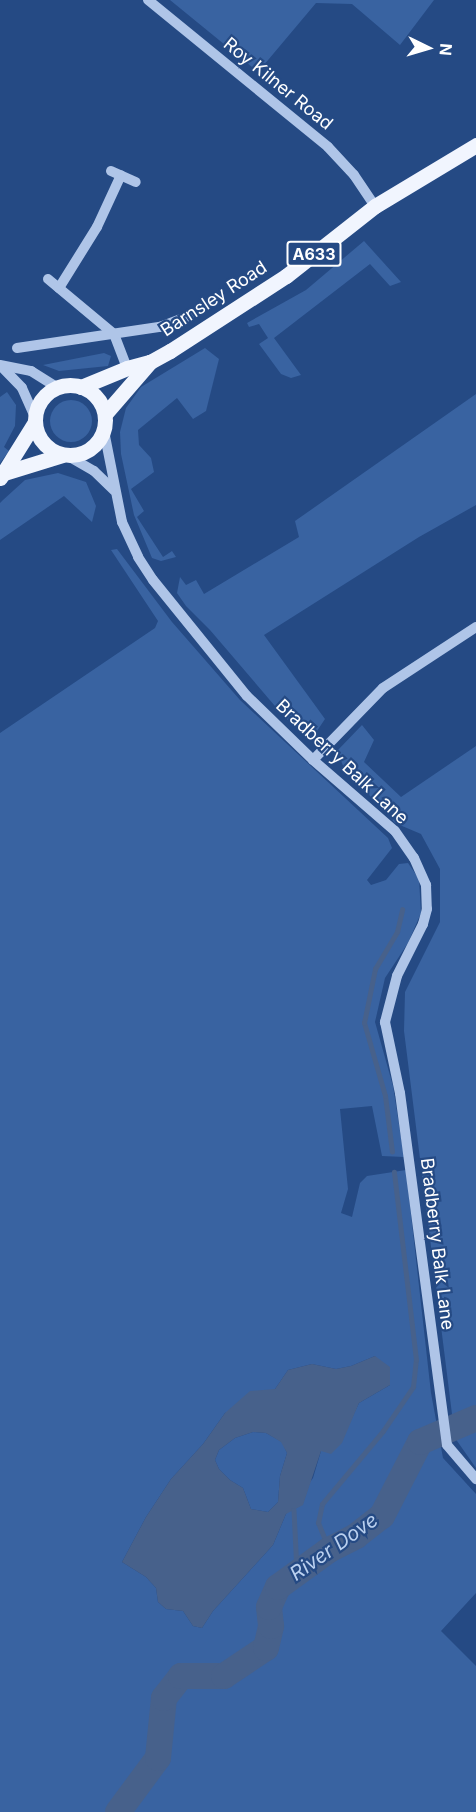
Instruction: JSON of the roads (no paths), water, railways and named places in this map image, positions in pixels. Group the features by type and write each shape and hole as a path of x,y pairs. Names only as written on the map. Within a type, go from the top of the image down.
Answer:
{"main road":[{"name":"Barnsley Road","path":"105,414 150,362 286,276 375,206 476,145"},
{"name":"Barnsley Road","path":"81,387 127,368 150,362"},
{"path":"68,385 81,387 97,397 105,414 104,431 93,447 77,455 65,455 2,475 35,419 41,400 58,388 68,385"},
{"path":"35,419 41,440 46,446 65,455"}],"street":[{"name":"Roy Kilner Road","path":"148,0 328,147 354,175 375,206"},
{"path":"59,288 97,227 116,173 136,182"},
{"path":"48,279 114,334 127,368"},
{"name":"Barnsley Road","path":"17,348 160,327 189,316"},
{"path":"1,366 32,371 58,388"},
{"path":"1,366 22,388 35,419"},
{"name":"Bradberry Balk Lane","path":"104,431 110,451 114,490 122,522 138,557 184,620 246,696 313,760 395,831 414,858 426,885 427,909 423,924 395,982 385,1022 400,1093 447,1445 453,1455 476,1479"},
{"path":"65,455 94,471 114,490"},
{"path":"313,760 383,688 476,627"}],"waterway":[{"path":"392,1152 385,1096 364,1023 375,969 397,932 402,910"},
{"path":"329,1550 318,1523 322,1504 383,1431 413,1387 416,1360 394,1172"},
{"name":"River Dove","path":"118,1812 158,1758 164,1698 181,1676 224,1676 266,1648 271,1626 269,1607 278,1587 329,1550 356,1536 382,1516 420,1442 476,1418"},
{"path":"294,1510 297,1572"}]}
